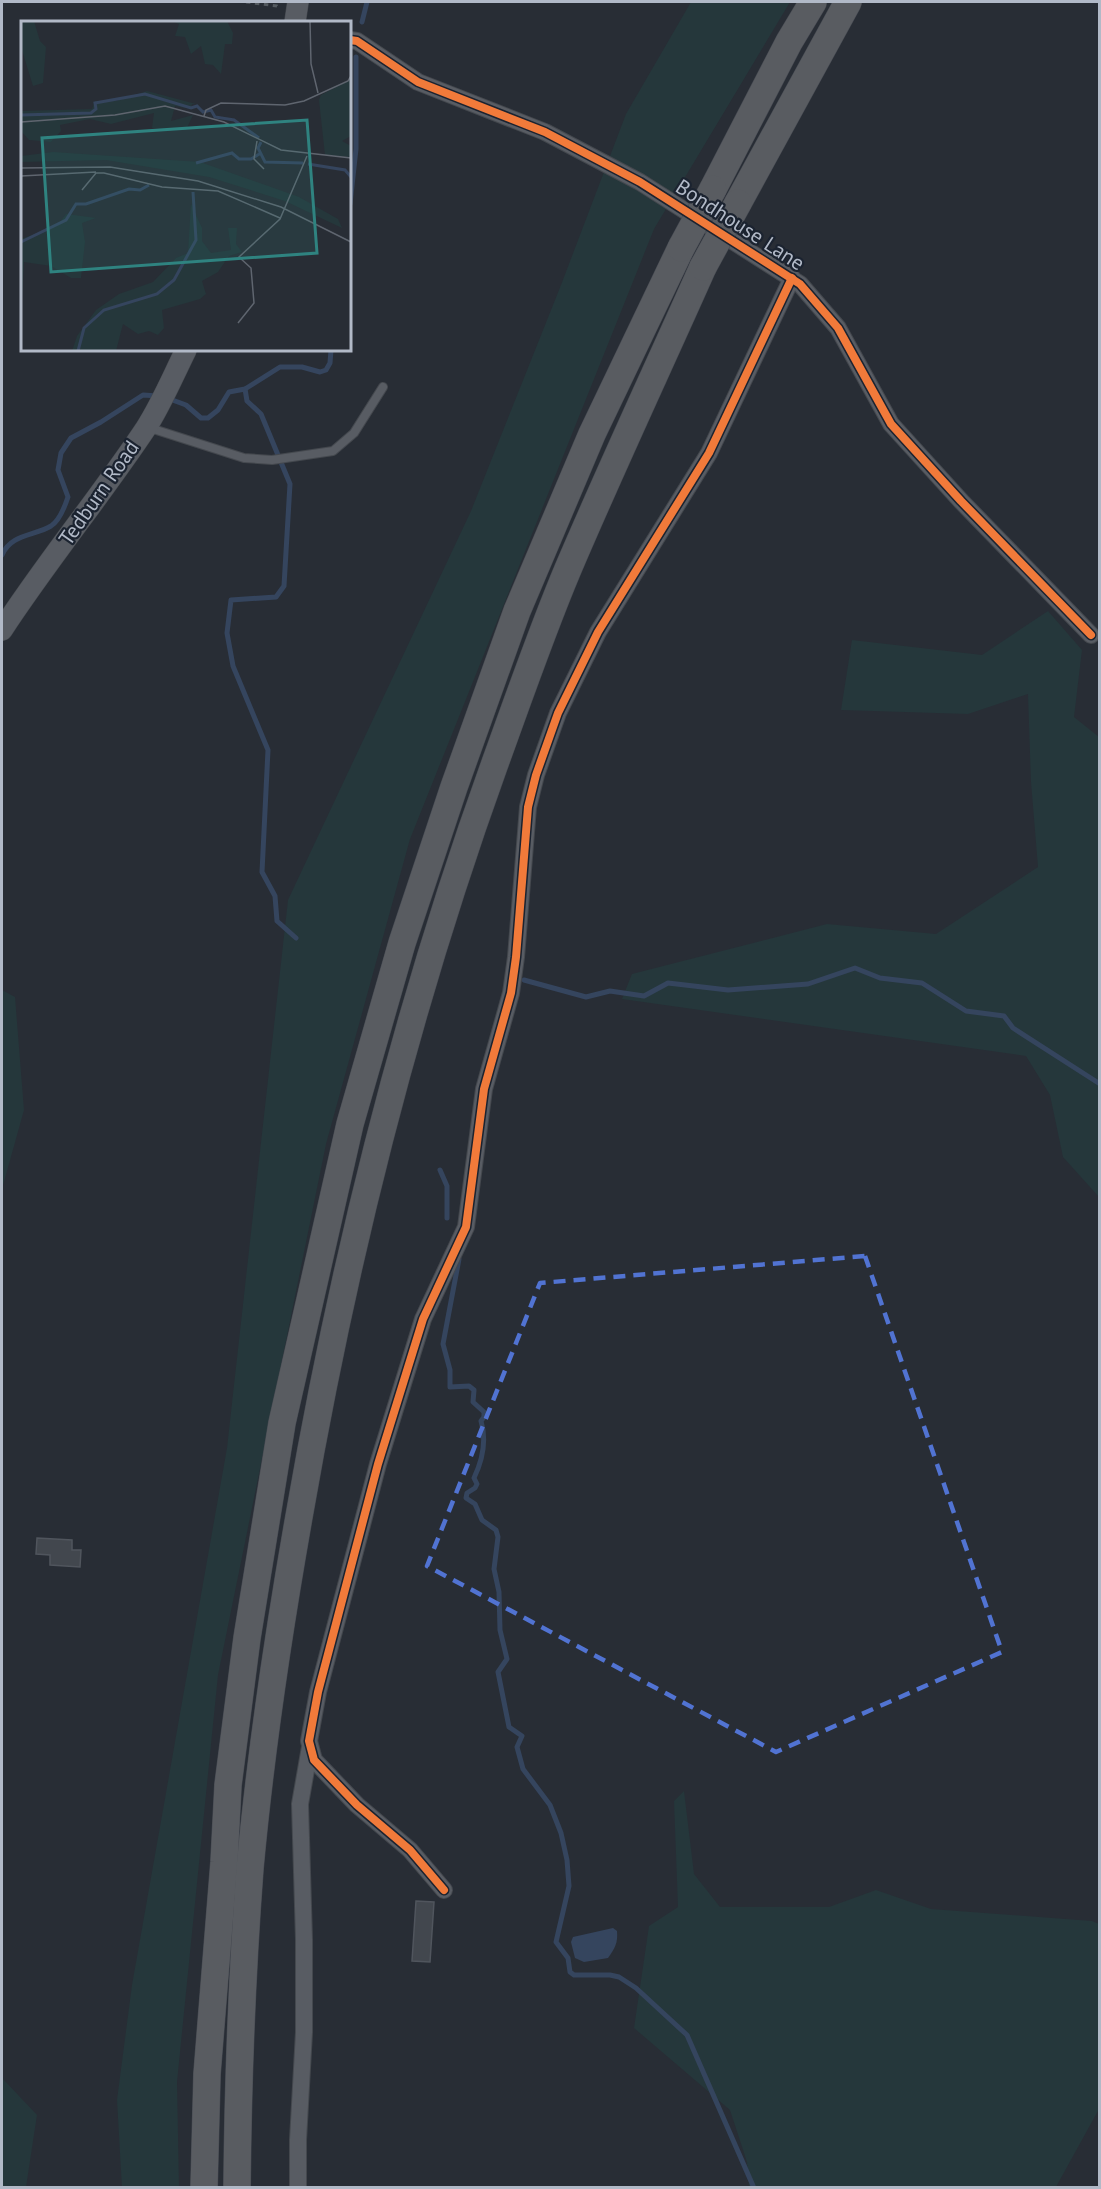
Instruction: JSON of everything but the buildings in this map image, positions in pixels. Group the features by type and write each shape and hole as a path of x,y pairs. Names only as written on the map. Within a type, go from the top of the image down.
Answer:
{"highway":[{"path":"204,2187 207,2074 228,1785 246,1638 282,1423 350,1124 402,943 454,787 517,611 592,434 681,249 789,42 813,2"},
{"path":"237,2187 238,2077 250,1866 276,1653 315,1426 355,1234 429,964 493,770 567,573 703,267 848,2"}],"street":[{"name":"Bondhouse Lane","path":"351,40 357,41 418,82 545,132 640,182 800,284 838,328 891,424 961,501 1095,634"},
{"path":"444,1890 410,1850 357,1805 314,1760 309,1741 318,1692 378,1464 423,1319 466,1227 484,1089 512,993 528,807 536,775 558,713 598,633 709,453 792,278"},
{"name":"Tedburn Road","path":"2,630 152,418 186,351"},
{"path":"298,2187 298,2140 304,2032 300,1804 310,1746"}],"lane":[{"path":"152,418 244,458 259,460 295,458 333,451 354,433 383,387"}],"path":[{"path":"246,2 277,6 292,13"}],"highlighted area":[{"path":"865,1256 1002,1652 776,1752 427,1566 540,1283"}],"shaded area":[{"path":"691,2 790,2 654,229 410,839 326,1144 218,1675 177,2082 179,2187 122,2188 117,2100 132,1985 227,1448 288,900 471,511 626,114"},
{"path":"1048,611 1082,650 1074,717 1099,737 1099,1197 1063,1157 1050,1095 1026,1056 622,999 632,974 827,924 936,934 1038,867 1031,782 1028,694 968,714 841,710 852,640 982,655"},
{"path":"2,990 15,997 24,1110 2,1189"},
{"path":"684,1791 694,1874 720,1907 829,1907 876,1890 931,1909 1092,1921 1099,1924 1099,2109 1056,2187 749,2187 747,2162 730,2110 634,2028 649,1926 678,1907 674,1801"},
{"path":"2,2078 37,2115 26,2187 2,2187"}],"water":[{"path":"613,1928 617,1931 617,1939 608,1958 584,1962 575,1958 571,1942 573,1937"}],"waterway":[{"path":"362,22 367,2"},
{"path":"351,195 356,149 356,57"},
{"path":"167,398 186,405 201,418 208,418 218,410 229,392 245,389 280,367 302,367 320,372 326,370 330,363 331,351"},
{"path":"245,389 247,401 261,414 290,484 284,586 276,597 231,600 227,633 233,666 268,750 262,872 275,896 277,921 296,938"},
{"path":"2,555 11,543 51,526 59,517 68,497 58,470 61,453 71,438 143,395 158,396"},
{"path":"524,980 586,997 610,991 644,996 668,983 728,990 808,984 855,968 880,978 922,983 966,1011 1004,1016 1013,1028 1100,1084"},
{"path":"440,1170 447,1186 447,1218"},
{"path":"459,1259 443,1344 450,1370 450,1387 469,1386 474,1390 473,1402 484,1412 481,1421 484,1436 483,1450 474,1478 477,1484 467,1493 466,1498 475,1504 482,1520 496,1530 498,1537 494,1569 499,1592 500,1630 507,1659 498,1672 509,1727 522,1736 517,1747 523,1769 550,1805 561,1833 567,1860 569,1886 556,1942 568,1958 570,1972 574,1975 619,1977 636,1988 687,2035 754,2188"}],"cycle path":[{"path":"351,40 357,41 418,82 545,132 640,182 800,284 838,328 891,424 961,501 1091,635"},
{"path":"444,1890 410,1850 357,1805 314,1760 309,1741 318,1692 378,1464 423,1319 466,1227 484,1089 511,993 528,807 536,775 558,713 598,632 709,453 792,278"}]}
